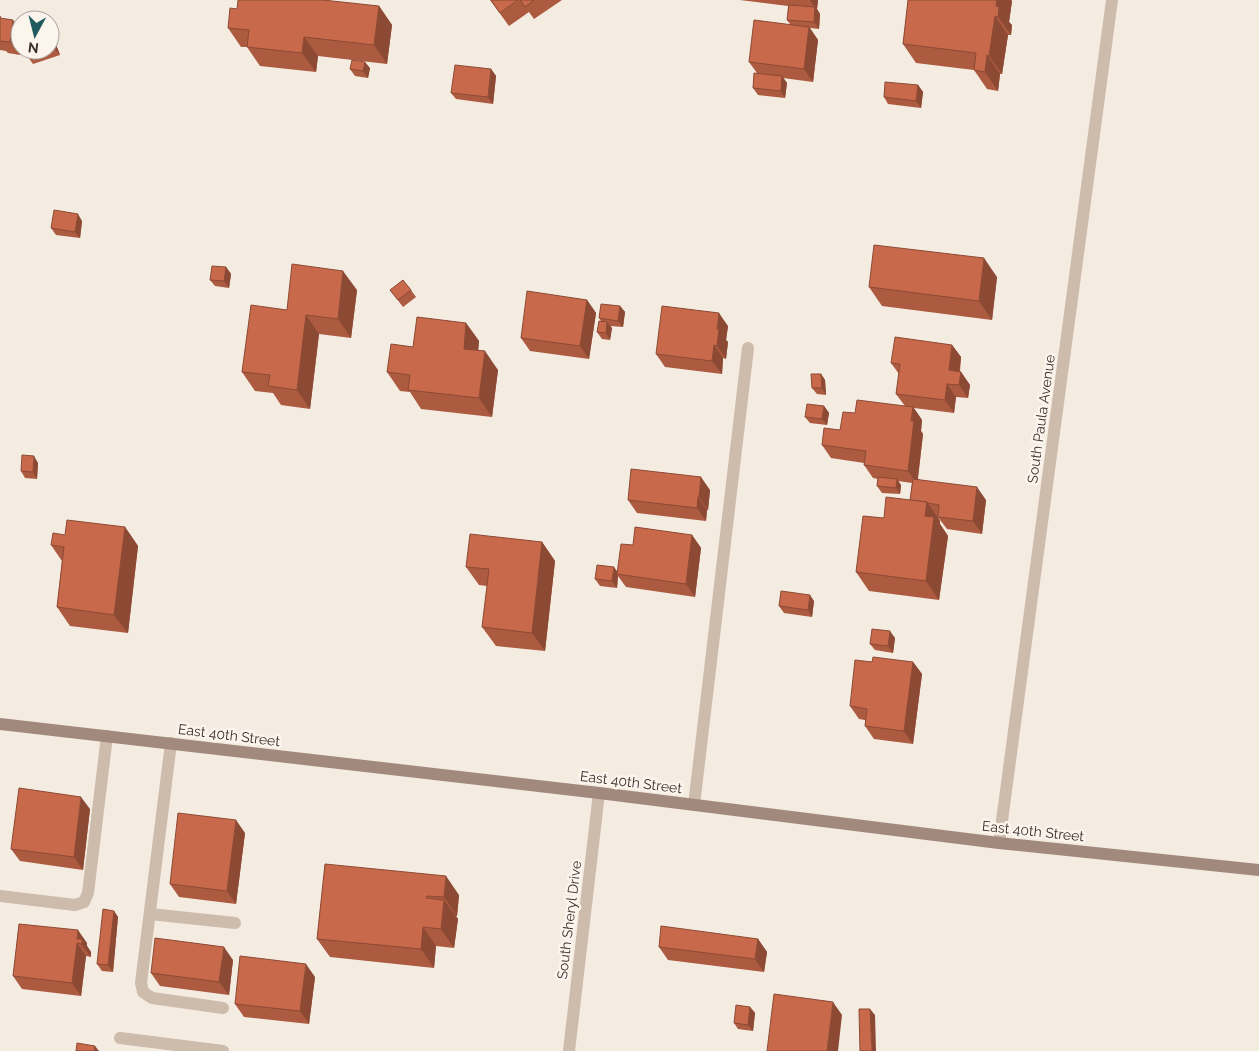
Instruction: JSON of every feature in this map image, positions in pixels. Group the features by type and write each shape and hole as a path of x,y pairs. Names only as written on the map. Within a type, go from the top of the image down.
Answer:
{"main road":[{"name":"East 40th Street","path":"0,724 999,842 1259,870"}],"street":[{"name":"South Paula Avenue","path":"999,842 1112,0"},
{"path":"694,805 748,348"},
{"path":"0,896 75,905 84,902 88,893 107,736"},
{"path":"171,744 141,983 143,992 152,998 223,1008"},
{"name":"South Sheryl Drive","path":"569,1051 599,794"},
{"path":"150,914 235,923"},
{"path":"120,1038 223,1051"}],"building":[{"path":"238,0 323,0 379,6 374,45 304,37 302,53 247,47 249,30 228,28 230,8 237,9"},
{"path":"491,0 518,0 500,13"},
{"path":"520,0 534,0 525,7"},
{"path":"908,0 997,0 996,6 999,7 998,17 995,16 985,72 974,70 976,53 903,44"},
{"path":"789,5 815,7 814,22 787,20"},
{"path":"0,18 10,20 10,42 0,41"},
{"path":"754,20 809,27 804,69 749,62"},
{"path":"352,60 365,62 363,71 350,69"},
{"path":"455,65 491,69 488,97 451,93"},
{"path":"754,73 782,76 781,91 753,88"},
{"path":"885,82 918,85 916,101 884,97"},
{"path":"54,210 78,214 75,232 51,228"},
{"path":"874,245 984,258 979,301 869,287"},
{"path":"292,264 343,271 338,319 306,315 297,390 268,386 270,375 242,372 251,305 287,310"},
{"path":"212,266 226,267 224,281 210,280"},
{"path":"403,280 411,290 398,300 390,290"},
{"path":"527,291 587,300 580,346 521,338"},
{"path":"601,304 620,306 618,321 599,318"},
{"path":"662,306 719,313 717,346 714,345 712,361 656,354"},
{"path":"417,317 466,323 464,349 485,351 479,398 408,390 410,375 387,372 391,344 413,347"},
{"path":"599,321 607,322 606,333 597,332"},
{"path":"895,337 952,345 949,370 961,372 959,385 947,384 945,400 896,394 900,364 891,363"},
{"path":"811,374 821,374 822,388 812,388"},
{"path":"857,400 913,407 911,421 914,421 908,471 864,465 866,451 822,445 824,428 840,430 843,412 855,413"},
{"path":"807,404 824,406 822,419 805,417"},
{"path":"22,455 34,456 33,472 21,471"},
{"path":"631,469 701,477 697,508 628,500"},
{"path":"878,477 897,479 896,488 877,486"},
{"path":"913,479 977,487 973,521 938,517 939,505 910,500"},
{"path":"886,497 927,502 925,516 934,517 926,581 856,572 863,516 884,518"},
{"path":"67,520 125,527 114,615 57,607 64,547 51,545 53,533 65,535"},
{"path":"635,527 692,535 686,584 617,574 621,544 633,545"},
{"path":"470,534 542,542 532,633 482,627 489,569 466,567"},
{"path":"597,565 614,567 612,581 595,579"},
{"path":"781,591 810,595 808,610 779,606"},
{"path":"872,629 890,631 888,646 870,644"},
{"path":"873,657 913,662 904,731 865,726 867,709 850,706 855,660 872,662"},
{"path":"19,788 81,797 74,857 11,849"},
{"path":"178,813 236,820 227,891 170,884"},
{"path":"325,864 446,876 444,897 427,896 426,898 444,900 441,929 423,927 421,949 317,939"},
{"path":"103,909 114,911 108,965 97,964"},
{"path":"19,924 78,930 77,939 82,939 82,944 77,943 72,983 13,976"},
{"path":"661,926 758,939 755,959 659,947"},
{"path":"155,938 224,947 219,982 151,973"},
{"path":"240,956 306,964 300,1011 235,1004"},
{"path":"774,994 833,1002 827,1051 767,1051"},
{"path":"736,1005 750,1007 748,1025 734,1023"},
{"path":"859,1009 870,1009 872,1051 860,1051"},
{"path":"77,1043 95,1046 94,1051 76,1051"}]}
